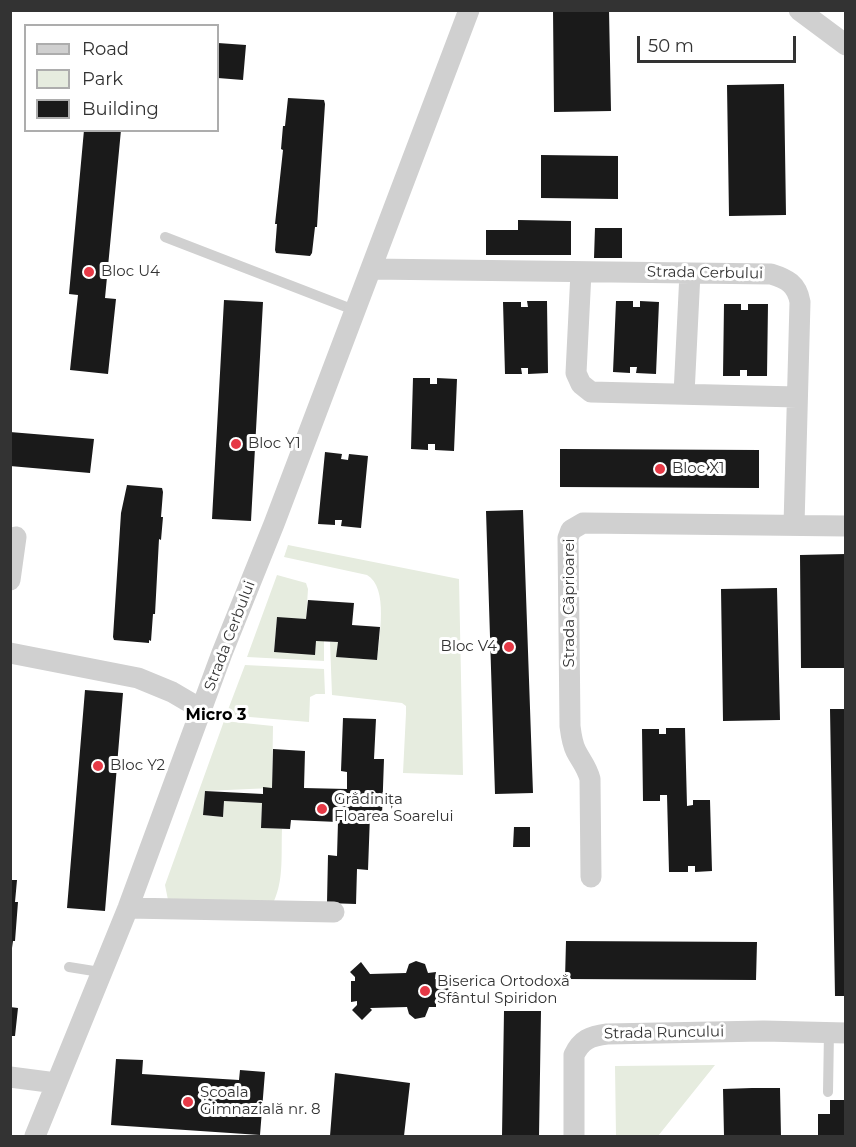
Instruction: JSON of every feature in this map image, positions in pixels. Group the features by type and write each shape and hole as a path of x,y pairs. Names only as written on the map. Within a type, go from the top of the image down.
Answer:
{"street":[{"name":"Strada Cerbului","path":"35,1137 100,972 128,908 201,709 274,524 469,10"},
{"path":"799,10 846,45"},
{"name":"Strada Cerbului","path":"371,268 771,274 782,277 795,286 800,302 794,525"},
{"path":"581,272 576,373 581,384 591,392 797,397"},
{"path":"684,394 690,273"},
{"name":"Strada Căprioarei","path":"591,877 590,779 587,767 576,751 570,726 568,538 571,530 583,523 846,525"},
{"path":"10,580 16,537"},
{"path":"10,653 138,678 172,692 201,709"},
{"path":"128,908 334,912"},
{"name":"Strada Runcului","path":"574,1137 574,1055 578,1046 587,1038 607,1034 837,1033"},
{"path":"10,1077 56,1083"}],"lane":[{"path":"165,237 354,310"},
{"path":"69,967 100,972"},
{"path":"828,1092 837,1033"}],"green space":[{"path":"288,545 459,579 463,775 403,773 406,706 402,703 332,695 330,642 338,642 337,657 377,660 381,627 378,590 374,581 367,575 284,557"},
{"path":"277,575 306,583 308,589 306,619 277,618 274,651 315,654 316,641 324,641 324,661 247,657"},
{"path":"245,665 324,669 325,694 310,697 309,722 226,715"},
{"path":"224,721 273,726 272,788 205,791 203,815 223,817 224,801 262,803 261,828 282,829 281,866 277,893 274,901 168,900 165,885"},
{"path":"715,1065 658,1136 616,1136 615,1066"}],"building":[{"path":"553,10 609,10 611,111 554,112"},
{"path":"219,43 246,45 243,80 219,78"},
{"path":"784,84 786,215 729,216 727,85"},
{"path":"288,98 324,100 325,104 317,227 315,227 310,256 276,253 275,250 277,224 275,224 283,150 281,149"},
{"name":"Bloc U4","path":"84,132 121,132 105,298 116,299 108,374 70,370 78,295 69,294"},
{"path":"541,155 618,156 618,199 541,198"},
{"path":"518,220 571,221 571,255 486,255 486,230 518,230"},
{"path":"595,228 622,228 622,258 594,258"},
{"name":"Bloc Y1","path":"224,300 263,302 251,521 212,519"},
{"path":"527,301 547,301 548,373 528,374 528,368 521,368 522,374 505,374 503,302 521,302 521,307 528,307"},
{"path":"616,301 633,301 633,307 640,307 640,301 659,302 656,374 636,373 637,367 630,367 630,373 613,372"},
{"path":"724,304 741,304 741,310 748,310 748,304 768,304 767,376 747,376 747,370 740,370 740,376 723,376"},
{"path":"413,378 430,378 430,384 437,384 437,378 457,379 454,451 435,450 435,444 428,444 428,450 411,449"},
{"path":"10,432 94,439 90,473 10,466"},
{"name":"Bloc X1","path":"560,449 759,450 759,488 560,487"},
{"path":"325,452 342,454 341,459 348,460 349,454 368,456 361,528 341,526 342,520 335,520 335,525 318,524"},
{"path":"127,485 162,488 163,492 155,614 153,614 149,643 114,640 113,637 121,513"},
{"name":"Bloc V4","path":"523,510 533,793 495,794 486,511"},
{"path":"846,554 846,668 801,668 800,555"},
{"path":"777,588 780,720 723,721 721,589"},
{"path":"308,600 354,603 352,625 380,627 377,660 336,657 338,642 316,641 315,655 274,652 277,617 306,619"},
{"name":"Bloc Y2","path":"85,690 123,693 105,911 67,908"},
{"path":"830,709 846,709 846,996 835,996"},
{"name":"Grădinița Floarea Soarelui","path":"343,718 376,719 374,759 384,759 382,816 370,815 368,870 357,869 356,904 327,903 328,855 337,856 338,822 291,820 290,829 261,828 262,803 224,801 223,817 203,815 205,791 263,794 263,787 272,788 273,749 305,751 304,788 347,789 347,772 341,771"},
{"path":"666,728 685,728 687,806 693,805 693,800 710,800 712,871 695,872 695,866 688,866 688,872 669,872 667,795 660,795 660,801 643,801 642,729 659,729 659,734 666,734"},
{"path":"514,827 530,827 530,847 513,847"},
{"path":"10,880 17,880 15,902 18,902 15,941 13,941 12,948 10,948"},
{"path":"566,941 757,942 756,980 565,979"},
{"path":"416,961 425,964 428,973 436,972 435,979 444,980 449,989 445,998 436,1001 436,1007 429,1007 425,1017 415,1019 409,1014 407,1007 370,1008 372,1010 362,1020 352,1010 357,1005 357,1001 351,1002 351,981 355,981 355,977 350,972 361,962 370,974 406,973 409,964"},
{"path":"10,1007 18,1008 15,1036 10,1036"},
{"path":"504,1011 541,1011 539,1136 502,1136"},
{"name":"Școala Gimnazială nr. 8","path":"116,1059 143,1060 142,1074 239,1080 240,1070 265,1072 260,1135 111,1125"},
{"path":"335,1073 410,1083 404,1136 330,1136"},
{"path":"780,1088 781,1136 724,1136 723,1089"},
{"path":"830,1100 846,1100 846,1136 818,1136 818,1114 830,1114"}],"place":[{"name":"Bloc U4","path":"89,272"},
{"name":"Bloc Y1","path":"236,444"},
{"name":"Bloc X1","path":"660,469"},
{"name":"Bloc V4","path":"509,647"},
{"name":"Bloc Y2","path":"98,766"},
{"name":"Grădinița Floarea Soarelui","path":"322,809"},
{"name":"Biserica Ortodoxă Sfântul Spiridon","path":"425,991"},
{"name":"Școala Gimnazială nr. 8","path":"188,1102"}],"district":[{"name":"Micro 3","path":"216,715"}]}
